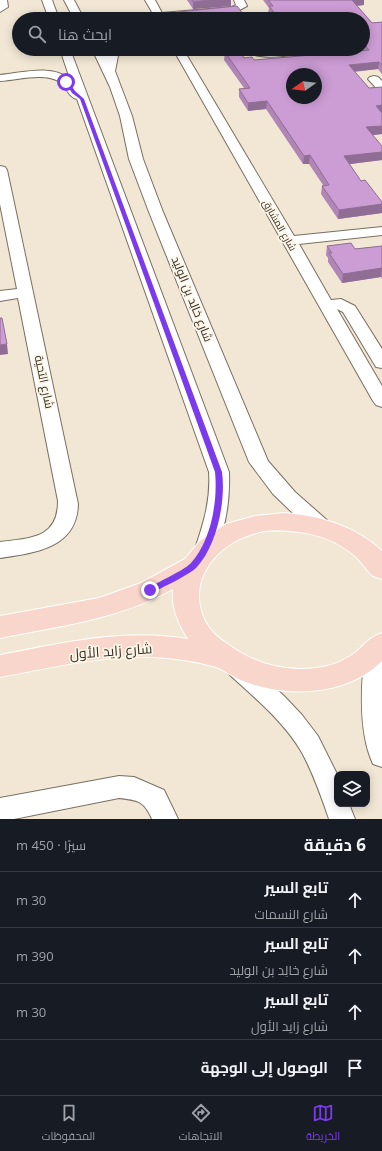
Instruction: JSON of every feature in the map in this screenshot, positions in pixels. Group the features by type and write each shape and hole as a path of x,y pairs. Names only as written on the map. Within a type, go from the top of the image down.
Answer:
{"main road":[{"path":"0,627 101,608 150,590 198,559 218,539 237,530 257,524 278,521 300,522 382,546"},
{"path":"332,531 361,546 378,562 382,569"},
{"path":"198,559 186,584 186,604 192,623 204,641 229,662"},
{"name":"شارع زايد الأول","path":"0,666 82,651 129,646 176,648 229,662 267,677 286,680 312,680 338,675 359,665 379,648"}],"street":[{"path":"0,9 4,7 2,0"},
{"path":"47,0 51,12"},
{"path":"69,0 75,12"},
{"path":"150,0 157,12"},
{"path":"210,12 234,10 242,6 239,0"},
{"path":"168,5 172,12"},
{"path":"0,78 40,74 53,70 58,67 59,56"},
{"path":"67,56 219,472 219,503 215,521 198,559"},
{"name":"شارع خالِد بن الوليد","path":"101,56 120,96 136,159 156,212 259,462 268,476 282,492 332,531"},
{"path":"109,71 111,56"},
{"name":"شارع المشارق","path":"182,56 382,401"},
{"path":"40,74 60,78 66,82 73,92 82,99"},
{"path":"374,79 382,88"},
{"name":"شارع التحية","path":"0,170 5,216 26,293 66,491 68,512 61,531 52,537 32,544 0,550"},
{"path":"289,241 382,231"},
{"path":"0,296 26,293"},
{"path":"326,305 341,304 349,309 382,363"},
{"path":"379,648 373,680 373,704 382,756"},
{"path":"229,662 290,719 308,742 333,794 342,819"},
{"path":"0,810 119,787 134,788 155,798 165,819"}],"building":[{"path":"192,0 211,0 193,2"},
{"path":"268,0 352,0 362,12 274,12 269,6 273,6"},
{"path":"237,6 242,12 178,12"},
{"path":"370,21 372,23 382,22 382,65 379,62 349,65 369,88 382,87 382,105 376,106 382,113 382,126 366,127 382,146 382,152 344,156 361,181 365,180 382,204 339,210 322,186 329,185 310,155 304,156 267,101 248,103 239,89 250,88 228,56 243,56 244,58 252,57 254,60 300,56 370,56"},
{"path":"351,243 355,249 382,246 382,268 343,274 329,253 332,253 327,246"},
{"path":"0,318 2,318 7,344 0,345"}],"route":[{"path":"66,82 73,92 82,99 219,472 219,503 215,521 204,552 193,566 150,590"}]}
